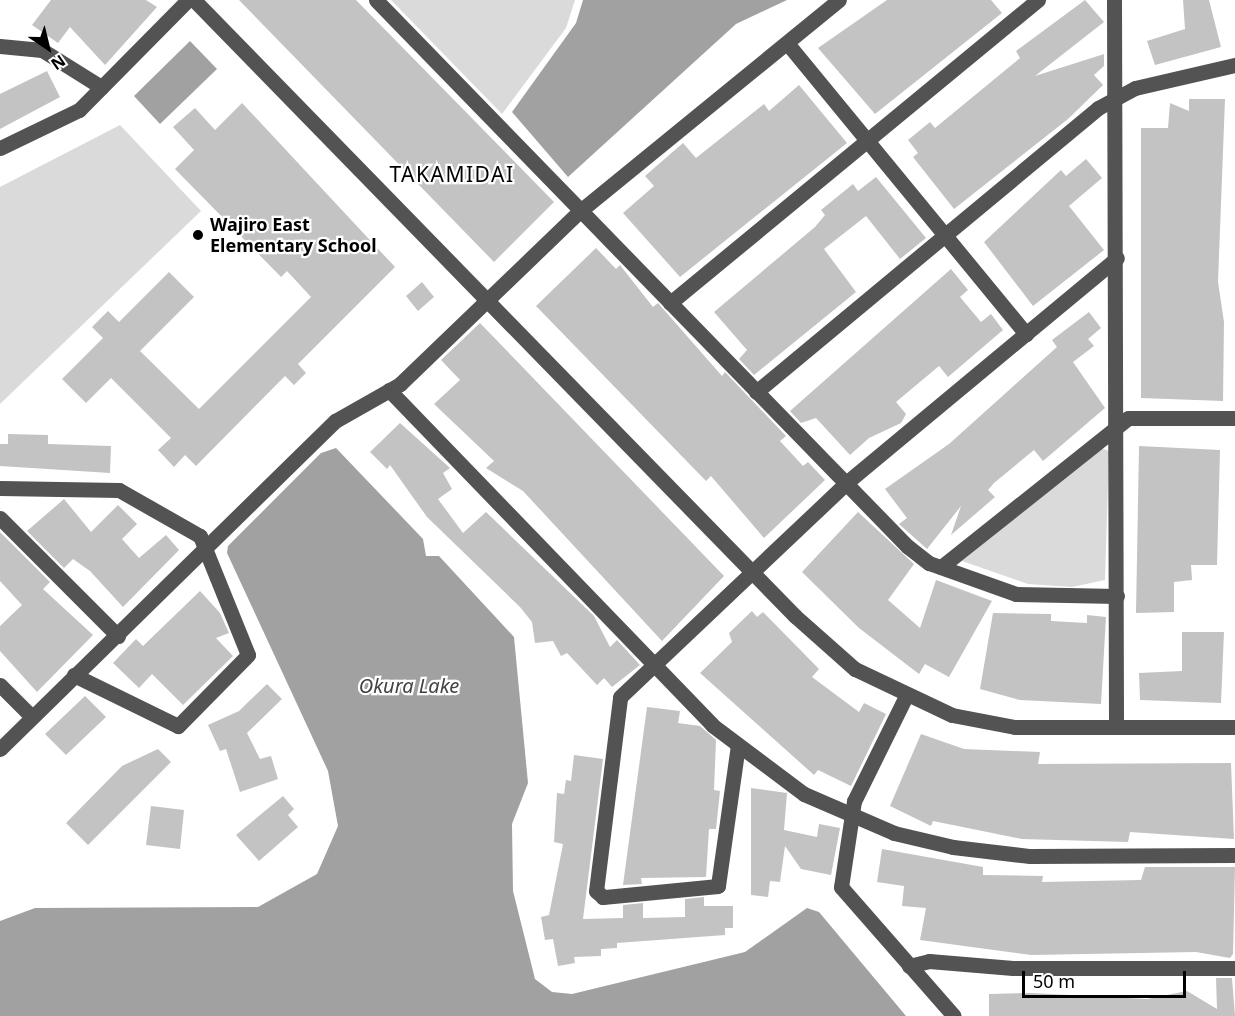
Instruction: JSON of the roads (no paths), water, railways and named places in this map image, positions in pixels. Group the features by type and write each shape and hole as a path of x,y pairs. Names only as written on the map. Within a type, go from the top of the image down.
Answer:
{"street":[{"path":"0,148 79,110 189,0"},
{"path":"194,0 752,572 855,669 906,696 952,715 1015,727 1235,727"},
{"path":"376,0 907,546 941,567 1017,594 1117,596"},
{"path":"0,749 335,422 389,390 488,302 580,211 839,0"},
{"path":"670,303 1038,0"},
{"path":"1114,0 1118,97 1116,726"},
{"path":"787,43 1026,334"},
{"path":"0,46 42,50 101,87"},
{"path":"756,392 945,235 1118,97 1135,88 1235,65"},
{"path":"738,745 718,886 603,897 596,891 620,697 846,483 1117,258"},
{"path":"389,390 654,665 738,745 804,794 851,814 934,842 1030,856 1235,855"},
{"path":"941,567 1117,424 1128,418 1235,418"},
{"path":"0,488 130,493 201,536 248,655 241,665 178,726 74,675"},
{"path":"0,518 118,636"},
{"path":"0,685 32,717"},
{"path":"906,696 851,814 843,893 954,1016"},
{"path":"909,966 929,961 1013,968 1235,968"}],"water":[{"path":"583,0 787,0 736,24 568,177 512,112 576,23"},
{"path":"190,41 217,69 160,124 134,96"},
{"name":"Okura Lake","path":"336,448 423,539 426,556 439,556 514,637 528,783 512,824 513,891 535,979 552,992 572,994 745,952 807,908 819,912 906,1016 0,1016 0,921 35,908 258,907 317,874 338,826 328,771 227,553 228,546 321,453"}],"place":[{"name":"Wajiro East Elementary School","path":"198,235"}],"district":[{"name":"TAKAMIDAI","path":"452,174"}]}
